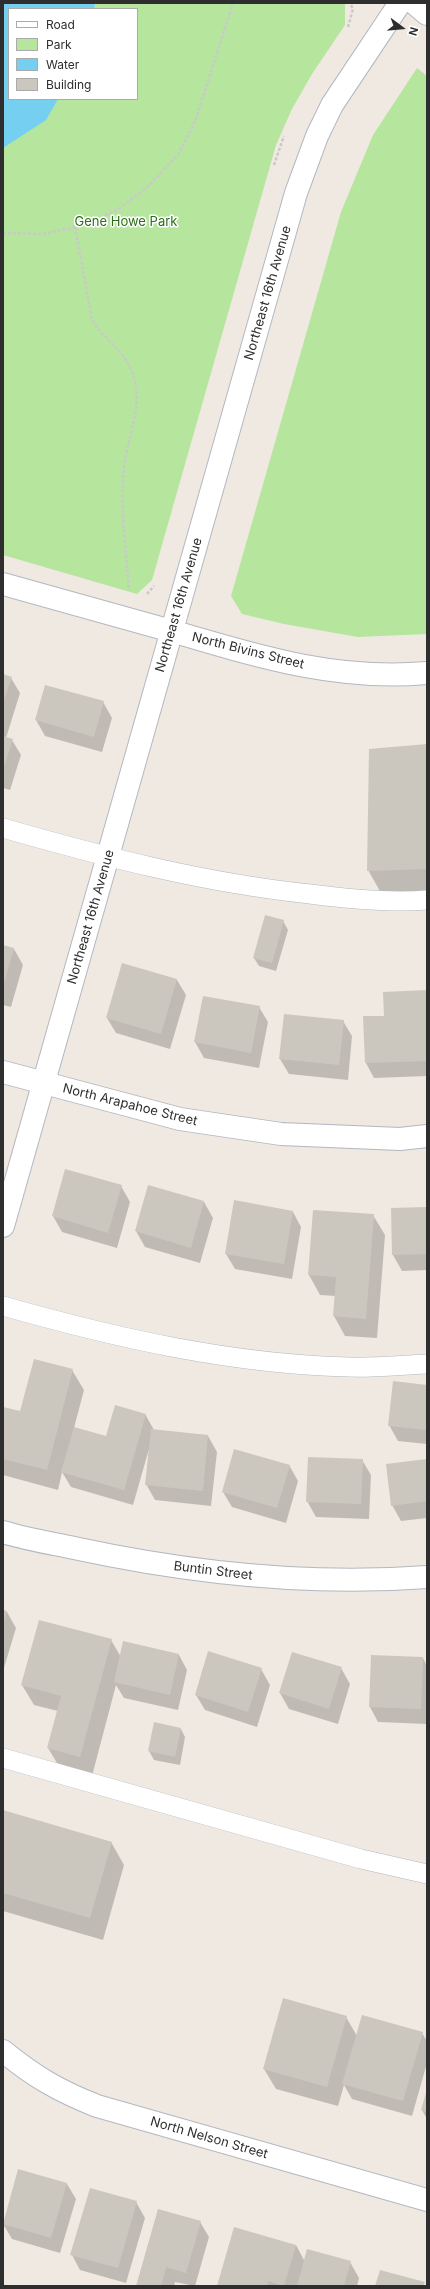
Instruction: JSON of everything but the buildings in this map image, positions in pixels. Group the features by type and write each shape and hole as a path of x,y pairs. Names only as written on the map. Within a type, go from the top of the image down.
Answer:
{"street":[{"name":"Northeast 16th Avenue","path":"3,1226 306,165 332,105 400,3"},
{"path":"414,3 427,14"},
{"name":"North Bivins Street","path":"3,584 289,664 349,673 396,676 427,673"},
{"name":"North Arapahoe Street","path":"3,1072 180,1120 281,1134 400,1139 427,1136"},
{"name":"Buntin Street","path":"3,1532 141,1562 260,1577 383,1580 427,1577"},
{"name":"North Nelson Street","path":"3,2051 28,2072 61,2092 97,2106 427,2200"}],"lane":[{"path":"3,828 108,858 250,888 348,898 406,902 427,900"},
{"path":"3,1306 85,1329 234,1359 349,1367 427,1364"},
{"path":"3,1758 361,1860 427,1874"}],"path":[{"path":"3,233 43,234 75,227 116,211 146,188 178,155 195,122 233,3"},
{"path":"347,29 353,9 350,3"},
{"path":"272,173 278,150 287,131"},
{"path":"75,227 92,319 97,328 120,350 128,362 134,377 137,397 135,420 126,452 123,489 129,596"},
{"path":"146,596 154,586 156,578"}],"green space":[{"name":"Gene Howe Park","path":"3,3 345,3 345,25 312,74 292,109 276,145 152,580 137,594 3,555"},
{"path":"417,68 427,76 427,634 358,637 284,624 242,614 231,596 341,212 373,135"}],"water":[{"path":"3,3 95,3 94,8 8,8 8,100 57,100 46,120 3,148"}]}
